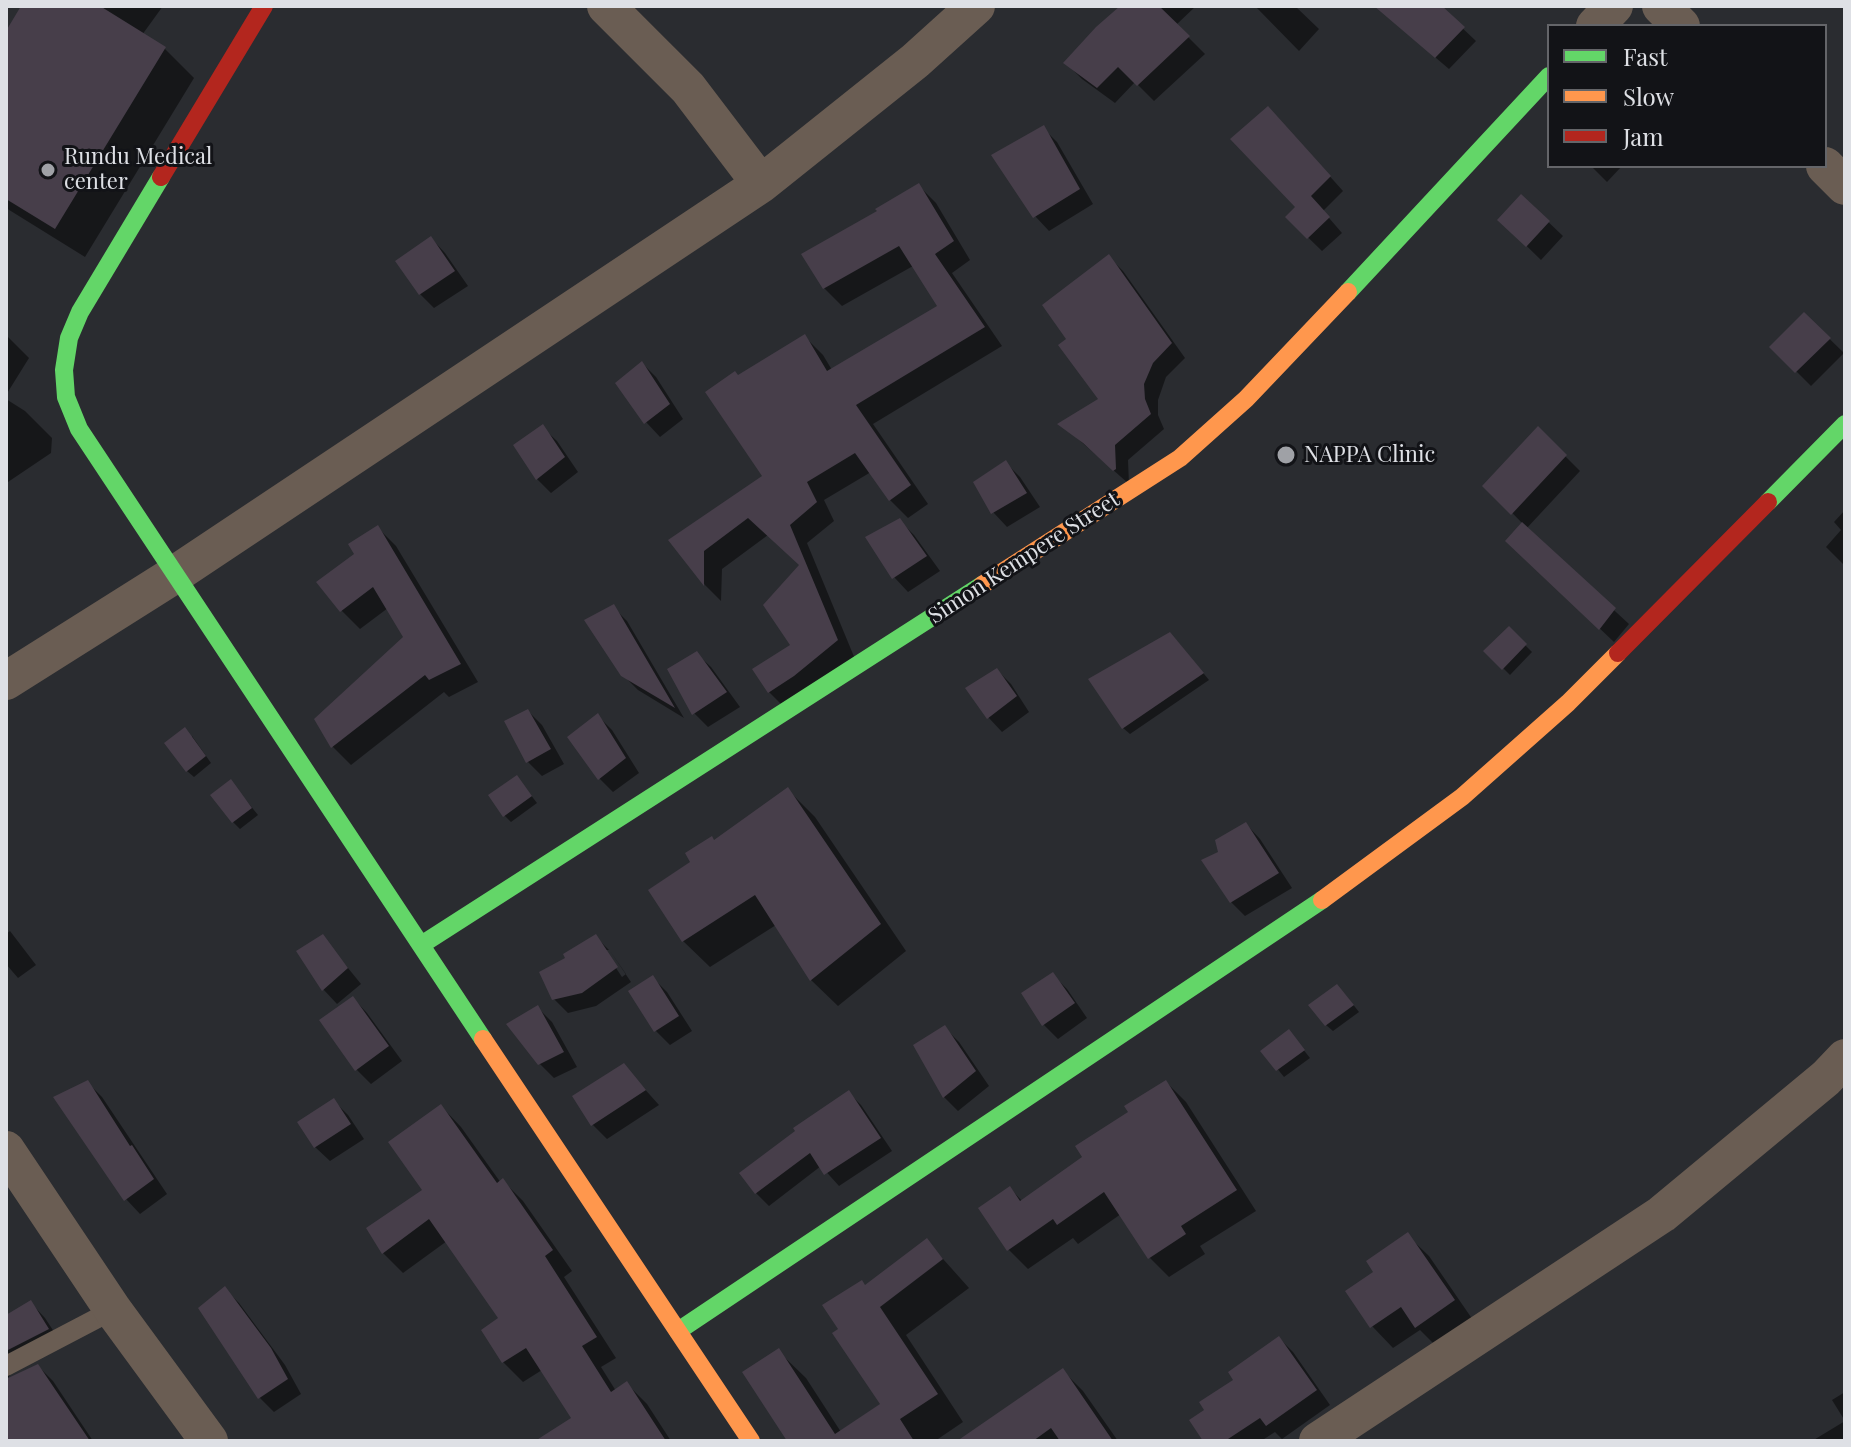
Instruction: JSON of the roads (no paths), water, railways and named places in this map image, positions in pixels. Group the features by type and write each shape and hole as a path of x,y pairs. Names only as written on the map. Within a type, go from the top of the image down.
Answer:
{"street":[{"path":"264,6 80,312 69,338 64,370 66,397 79,429 174,575 751,1441"},
{"path":"606,6 688,88 761,184"},
{"path":"6,681 174,575 761,184 915,61 976,6"},
{"path":"1597,24 1614,6"},
{"path":"1661,6 1679,24"},
{"name":"Simon Kempere Street","path":"421,945 1180,458 1282,362 1547,78"},
{"path":"1827,168 1845,186"},
{"path":"678,1331 1331,894 1462,797 1568,703 1845,424"},
{"path":"1318,1441 1662,1214 1845,1058"},
{"path":"6,1150 113,1310 206,1440"}],"lane":[{"path":"6,1366 113,1310"}],"place":[{"name":"Rundu Medical center","path":"48,170"},
{"name":"NAPPA Clinic","path":"1286,455"}]}
